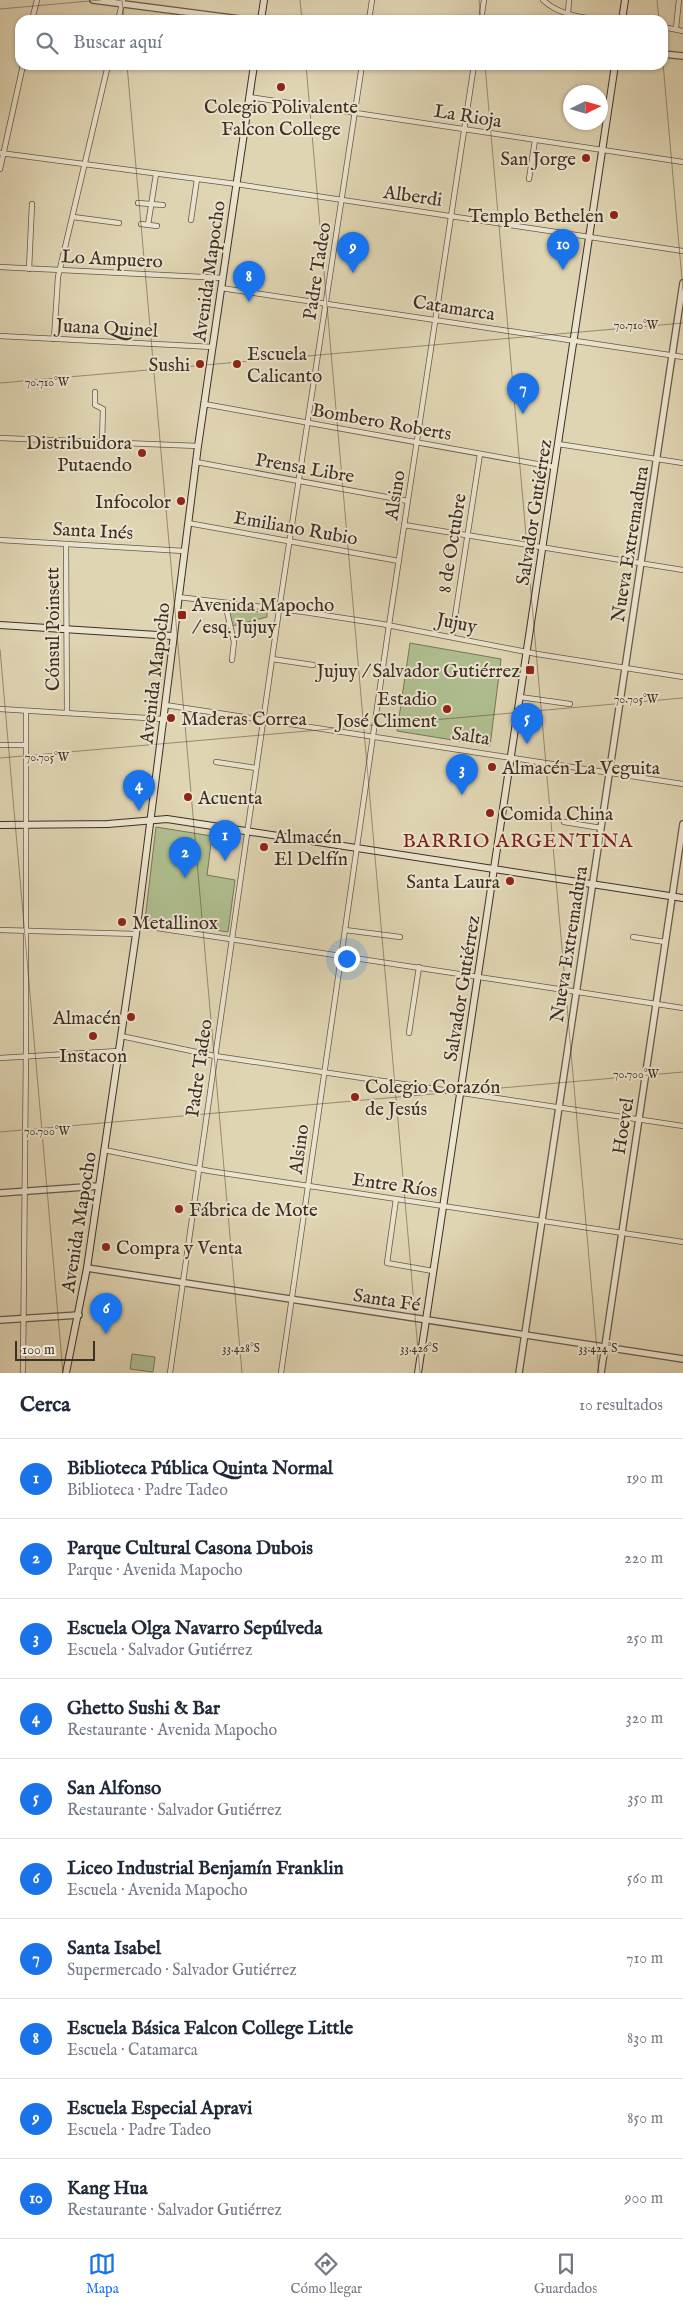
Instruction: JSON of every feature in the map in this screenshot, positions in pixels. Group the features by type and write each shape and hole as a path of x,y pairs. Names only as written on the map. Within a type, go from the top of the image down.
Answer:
{"main road":[{"path":"262,15 264,0"},
{"path":"623,15 625,0"},
{"name":"Avenida Mapocho","path":"66,1373 87,1268 136,934 198,446 253,70"},
{"name":"Salvador Gutiérrez","path":"418,1373 614,70"},
{"path":"0,625 174,636"},
{"path":"0,825 108,824 167,819 683,898"}],"street":[{"path":"33,15 37,0"},
{"path":"93,0 123,2 213,15"},
{"path":"370,15 372,0"},
{"path":"482,15 484,0"},
{"path":"543,0 552,7 578,15"},
{"path":"568,13 569,0"},
{"path":"676,28 679,0"},
{"path":"119,15 123,2"},
{"path":"668,27 683,31"},
{"path":"668,54 683,56"},
{"path":"0,169 22,70"},
{"path":"54,339 58,276 107,70"},
{"name":"Padre Tadeo","path":"170,1373 279,610 361,70"},
{"name":"Alsino","path":"281,1373 356,848 473,70"},
{"name":"La Rioja","path":"249,97 683,162"},
{"path":"529,179 536,140"},
{"name":"Alberdi","path":"2,153 236,184 683,250"},
{"path":"148,225 156,174"},
{"path":"191,220 197,179"},
{"path":"138,203 163,205"},
{"path":"29,269 32,204"},
{"path":"73,217 119,224"},
{"path":"141,224 157,226"},
{"name":"Lo Ampuero","path":"0,267 223,278"},
{"name":"Nueva Extremadura","path":"519,1373 683,283"},
{"name":"Catamarca","path":"221,288 683,357"},
{"name":"Juana Quinel","path":"0,336 212,347"},
{"path":"95,392 95,405 103,409 102,442"},
{"name":"Bombero Roberts","path":"204,404 554,467"},
{"path":"0,438 198,446"},
{"path":"558,444 683,463"},
{"name":"8 de Octubre","path":"452,636 480,454"},
{"name":"Prensa Libre","path":"196,462 408,500"},
{"name":"Emiliano Rubio","path":"188,523 399,561"},
{"path":"404,526 683,570"},
{"name":"Santa Inés","path":"0,540 184,551"},
{"name":"Cónsul Poinsett","path":"66,544 67,713"},
{"name":"Jujuy","path":"178,598 389,625 527,651 683,677"},
{"path":"225,603 234,642 232,660"},
{"path":"272,659 313,665"},
{"path":"520,697 570,704"},
{"name":"Salta","path":"164,705 373,735 683,784"},
{"path":"0,709 163,719"},
{"name":"Cónsul Poinsett","path":"23,1371 26,1057 26,711"},
{"path":"0,745 26,745"},
{"path":"216,762 256,768"},
{"path":"564,822 601,828"},
{"name":"Hoevel","path":"601,1373 683,824"},
{"path":"137,925 683,1008"},
{"path":"0,930 136,934"},
{"path":"345,930 400,937"},
{"path":"633,937 665,942"},
{"path":"409,1033 419,967"},
{"path":"121,1036 215,1056 683,1126"},
{"path":"0,1058 119,1051"},
{"name":"Entre Ríos","path":"104,1150 199,1169 683,1242"},
{"path":"0,1193 99,1186"},
{"path":"396,1199 387,1264 433,1271"},
{"name":"Santa Fé","path":"87,1268 683,1359"},
{"path":"0,1320 79,1315"}],"green space":[{"path":"229,609 267,612 267,617 232,626"},
{"name":"Estadio José Climent","path":"410,643 501,659 490,746 397,731"},
{"path":"156,827 212,836 207,875 235,880 228,932 145,920"},
{"path":"132,1354 155,1357 153,1372 130,1369"}],"place":[{"name":"Colegio Polivalente Falcon College","path":"281,87"},
{"name":"San Jorge","path":"586,158"},
{"name":"Templo Bethelen","path":"614,215"},
{"name":"Kang Hua","path":"563,270"},
{"name":"Escuela Especial Apravi","path":"353,273"},
{"name":"Escuela Básica Falcon College Little","path":"249,302"},
{"name":"Sushi","path":"200,364"},
{"name":"Escuela Calicanto","path":"237,364"},
{"name":"Santa Isabel","path":"523,414"},
{"name":"Distribuidora Putaendo","path":"142,453"},
{"name":"Infocolor","path":"181,501"},
{"name":"Avenida Mapocho / esq. Jujuy","path":"182,615"},
{"name":"Jujuy / Salvador Gutiérrez","path":"530,670"},
{"name":"Estadio José Climent","path":"447,709"},
{"name":"Maderas Correa","path":"171,718"},
{"name":"San Alfonso","path":"527,744"},
{"name":"Almacén La Veguita","path":"492,767"},
{"name":"Escuela Olga Navarro Sepúlveda","path":"462,795"},
{"name":"Acuenta","path":"188,797"},
{"name":"Ghetto Sushi & Bar","path":"139,811"},
{"name":"Comida China","path":"490,813"},
{"name":"Almacén El Delfín","path":"264,847"},
{"name":"Biblioteca Pública Quinta Normal","path":"225,861"},
{"name":"Parque Cultural Casona Dubois","path":"185,878"},
{"name":"Santa Laura","path":"510,881"},
{"name":"Metallinox","path":"122,922"},
{"name":"Almacén","path":"131,1017"},
{"name":"Instacon","path":"93,1036"},
{"name":"Colegio Corazón de Jesús","path":"355,1097"},
{"name":"Fábrica de Mote","path":"179,1209"},
{"name":"Compra y Venta","path":"106,1247"},
{"name":"Liceo Industrial Benjamín Franklin","path":"106,1334"}],"district":[{"name":"BARRIO ARGENTINA","path":"518,840"}]}
